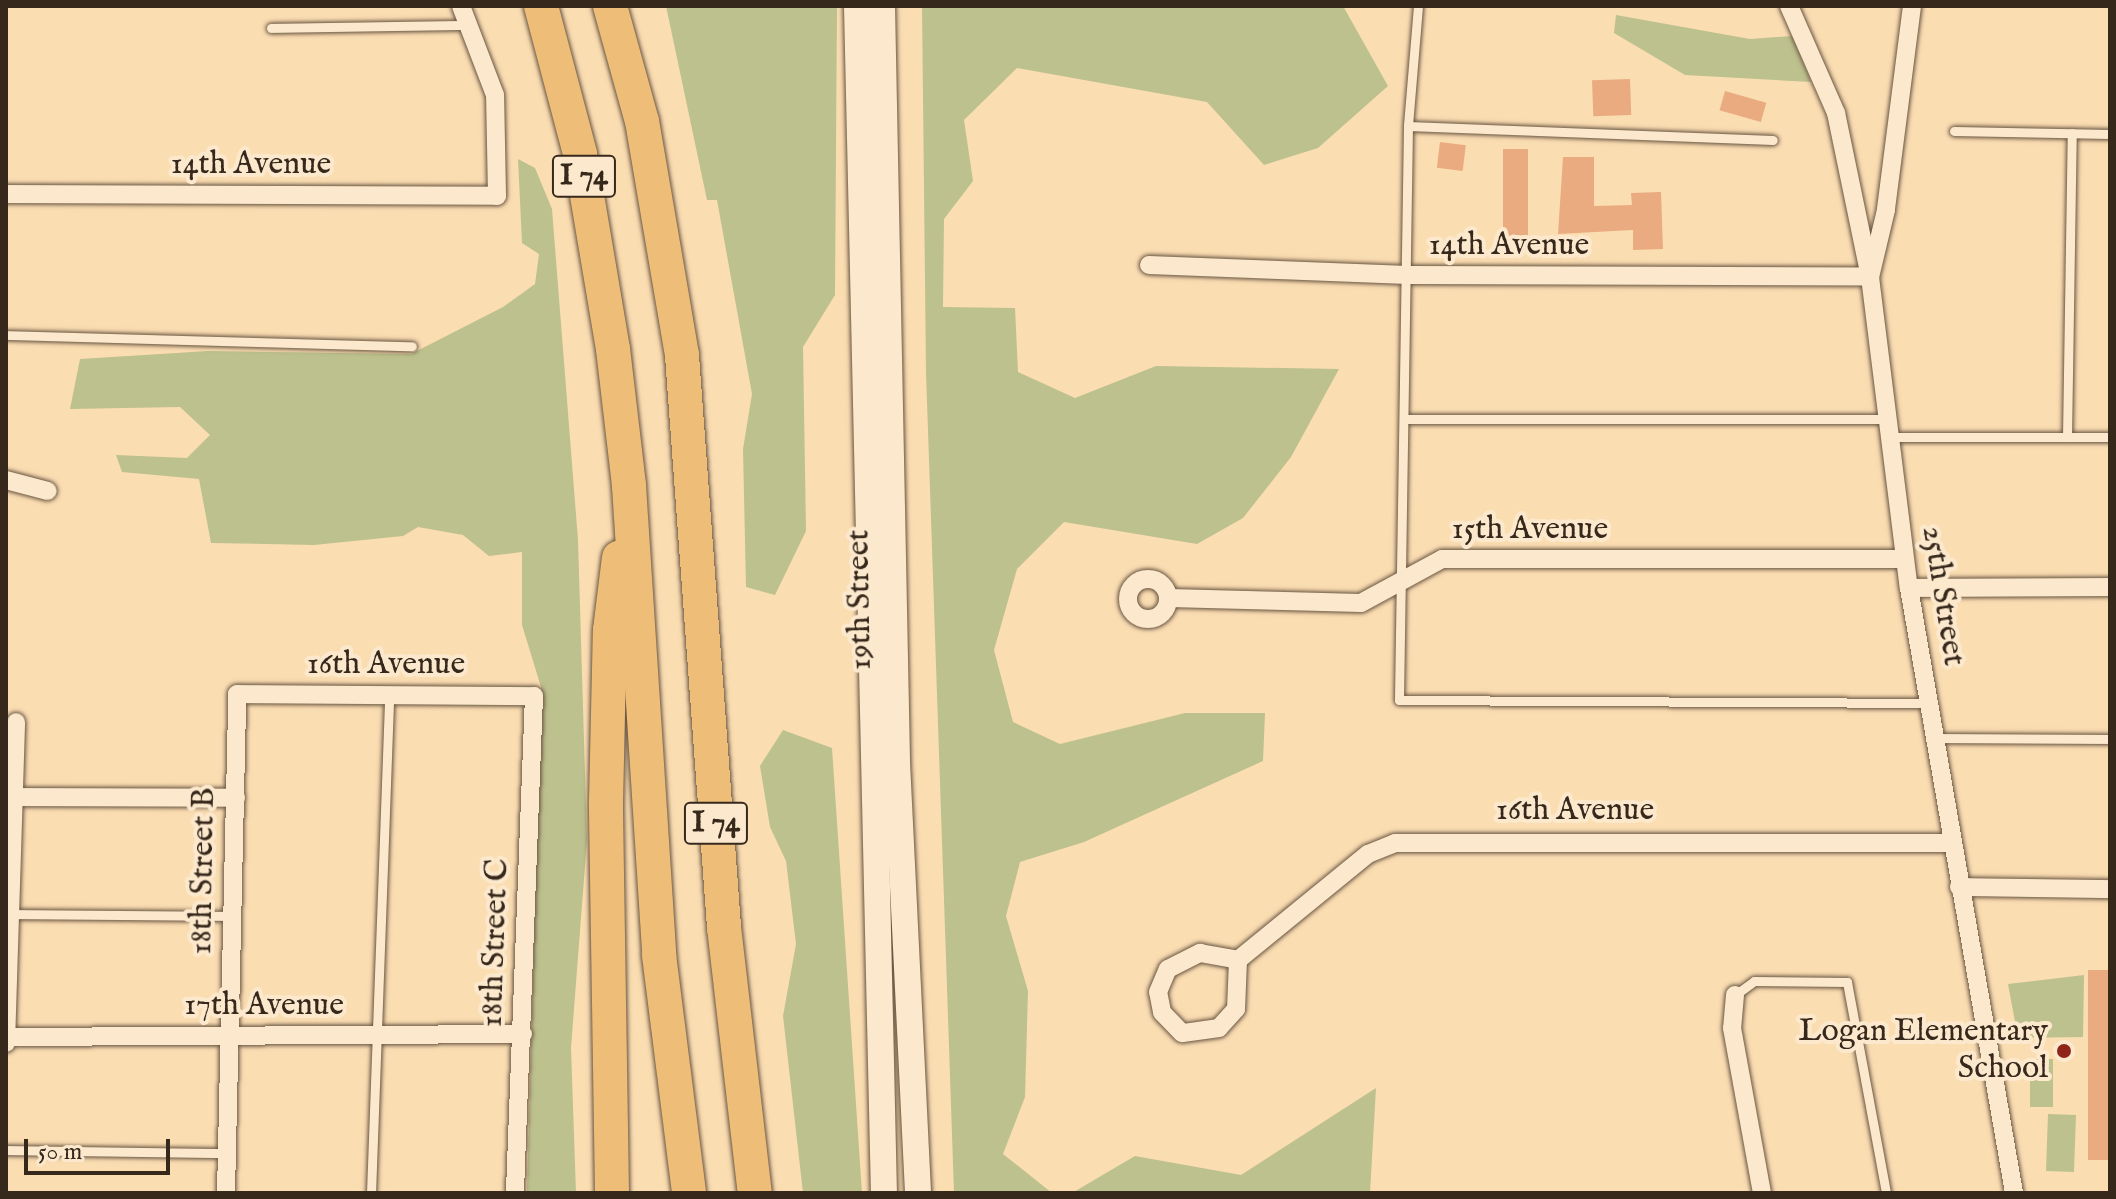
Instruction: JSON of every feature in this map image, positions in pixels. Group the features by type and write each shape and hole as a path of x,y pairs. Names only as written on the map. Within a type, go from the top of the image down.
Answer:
{"highway":[{"name":"I 74","path":"541,6 599,249 629,486 659,955 689,1193"},
{"name":"I 74","path":"610,6 642,121 682,356 724,927 755,1193"},
{"path":"612,1193 609,645 629,486"}],"main road":[{"name":"19th Street","path":"857,6 884,1193"},
{"name":"19th Street","path":"882,6 897,763 918,1193"}],"street":[{"path":"461,6 471,25"},
{"path":"1789,6 1836,113 1870,277"},
{"name":"25th Street","path":"1912,6 1886,210 1870,277 1904,559 2014,1193"},
{"name":"14th Avenue","path":"6,194 497,196 495,95 471,25"},
{"name":"14th Avenue","path":"1149,265 1408,275 1870,277"},
{"path":"6,480 48,491"},
{"name":"15th Avenue","path":"1169,598 1361,603 1442,559 1904,559"},
{"path":"1909,588 2110,587"},
{"name":"16th Avenue","path":"237,694 534,696"},
{"name":"18th Street B","path":"226,1193 232,1037 237,694"},
{"name":"18th Street C","path":"515,1193 534,696"},
{"path":"6,1043 10,797 16,722"},
{"path":"10,797 236,798"},
{"name":"16th Avenue","path":"1238,960 1368,854 1395,843 1951,843"},
{"path":"1959,887 2110,889"},
{"path":"1208,953 1238,960 1236,1009 1219,1028 1182,1033 1162,1012 1158,992 1177,962 1208,953"},
{"path":"1735,995 1732,1028 1762,1193"},
{"name":"17th Avenue","path":"6,1037 523,1034"}],"lane":[{"path":"1418,6 1408,126 1406,419 1399,700 1929,703"},
{"path":"271,28 471,25"},
{"path":"1408,126 1773,140"},
{"path":"1954,131 2110,134"},
{"path":"2067,437 2072,133"},
{"path":"6,335 412,346"},
{"path":"1406,419 1890,428 2110,437"},
{"path":"371,1193 389,695"},
{"path":"1935,738 2110,739"},
{"path":"8,914 233,916"},
{"path":"1735,995 1754,981 1847,982 1886,1193"},
{"path":"6,1150 226,1153"}],"green space":[{"path":"666,6 837,6 835,295 803,347 806,531 775,595 746,587 743,449 752,394 717,200 707,200"},
{"path":"922,6 1343,6 1388,86 1318,148 1264,165 1207,102 1017,68 964,120 973,181 944,219 943,307 1015,308 1018,372 1075,398 1156,366 1339,369 1291,457 1243,518 1197,544 1064,522 1017,569 994,650 1013,722 1060,744 1185,713 1265,713 1263,761 1084,842 1020,862 1006,916 1028,991 1025,1097 1003,1154 1052,1193 954,1193 926,372"},
{"path":"1616,15 1750,39 1792,36 1811,82 1685,75 1614,33"},
{"path":"518,159 535,168 552,209 578,540 587,840 571,1048 576,1193 527,1193 541,687 522,625 522,552 489,556 463,535 418,527 403,536 314,545 211,543 199,479 122,472 116,455 187,458 210,435 180,407 70,409 80,359 208,351 411,354 503,307 535,284 539,254 522,243"},
{"path":"783,730 832,748 862,1193 803,1193 783,1016 796,944 786,861 770,827 760,766"},
{"path":"2084,975 2083,1037 2018,1038 2008,984"},
{"path":"2030,1059 2053,1059 2053,1107 2030,1107"},
{"path":"1376,1088 1370,1193 1072,1193 1135,1156 1241,1175"},
{"path":"2048,1114 2076,1115 2074,1172 2046,1171"}],"building":[{"path":"1630,79 1631,115 1593,116 1592,80"},
{"path":"1725,91 1766,103 1761,122 1719,110"},
{"path":"1440,142 1466,145 1463,171 1437,168"},
{"path":"1503,149 1528,149 1528,237 1503,237"},
{"path":"1563,157 1594,157 1594,206 1632,205 1631,193 1661,192 1663,249 1633,250 1633,230 1558,234"},
{"path":"2088,970 2110,970 2110,1160 2088,1160"}],"place":[{"name":"Logan Elementary School","path":"2064,1051"}]}
